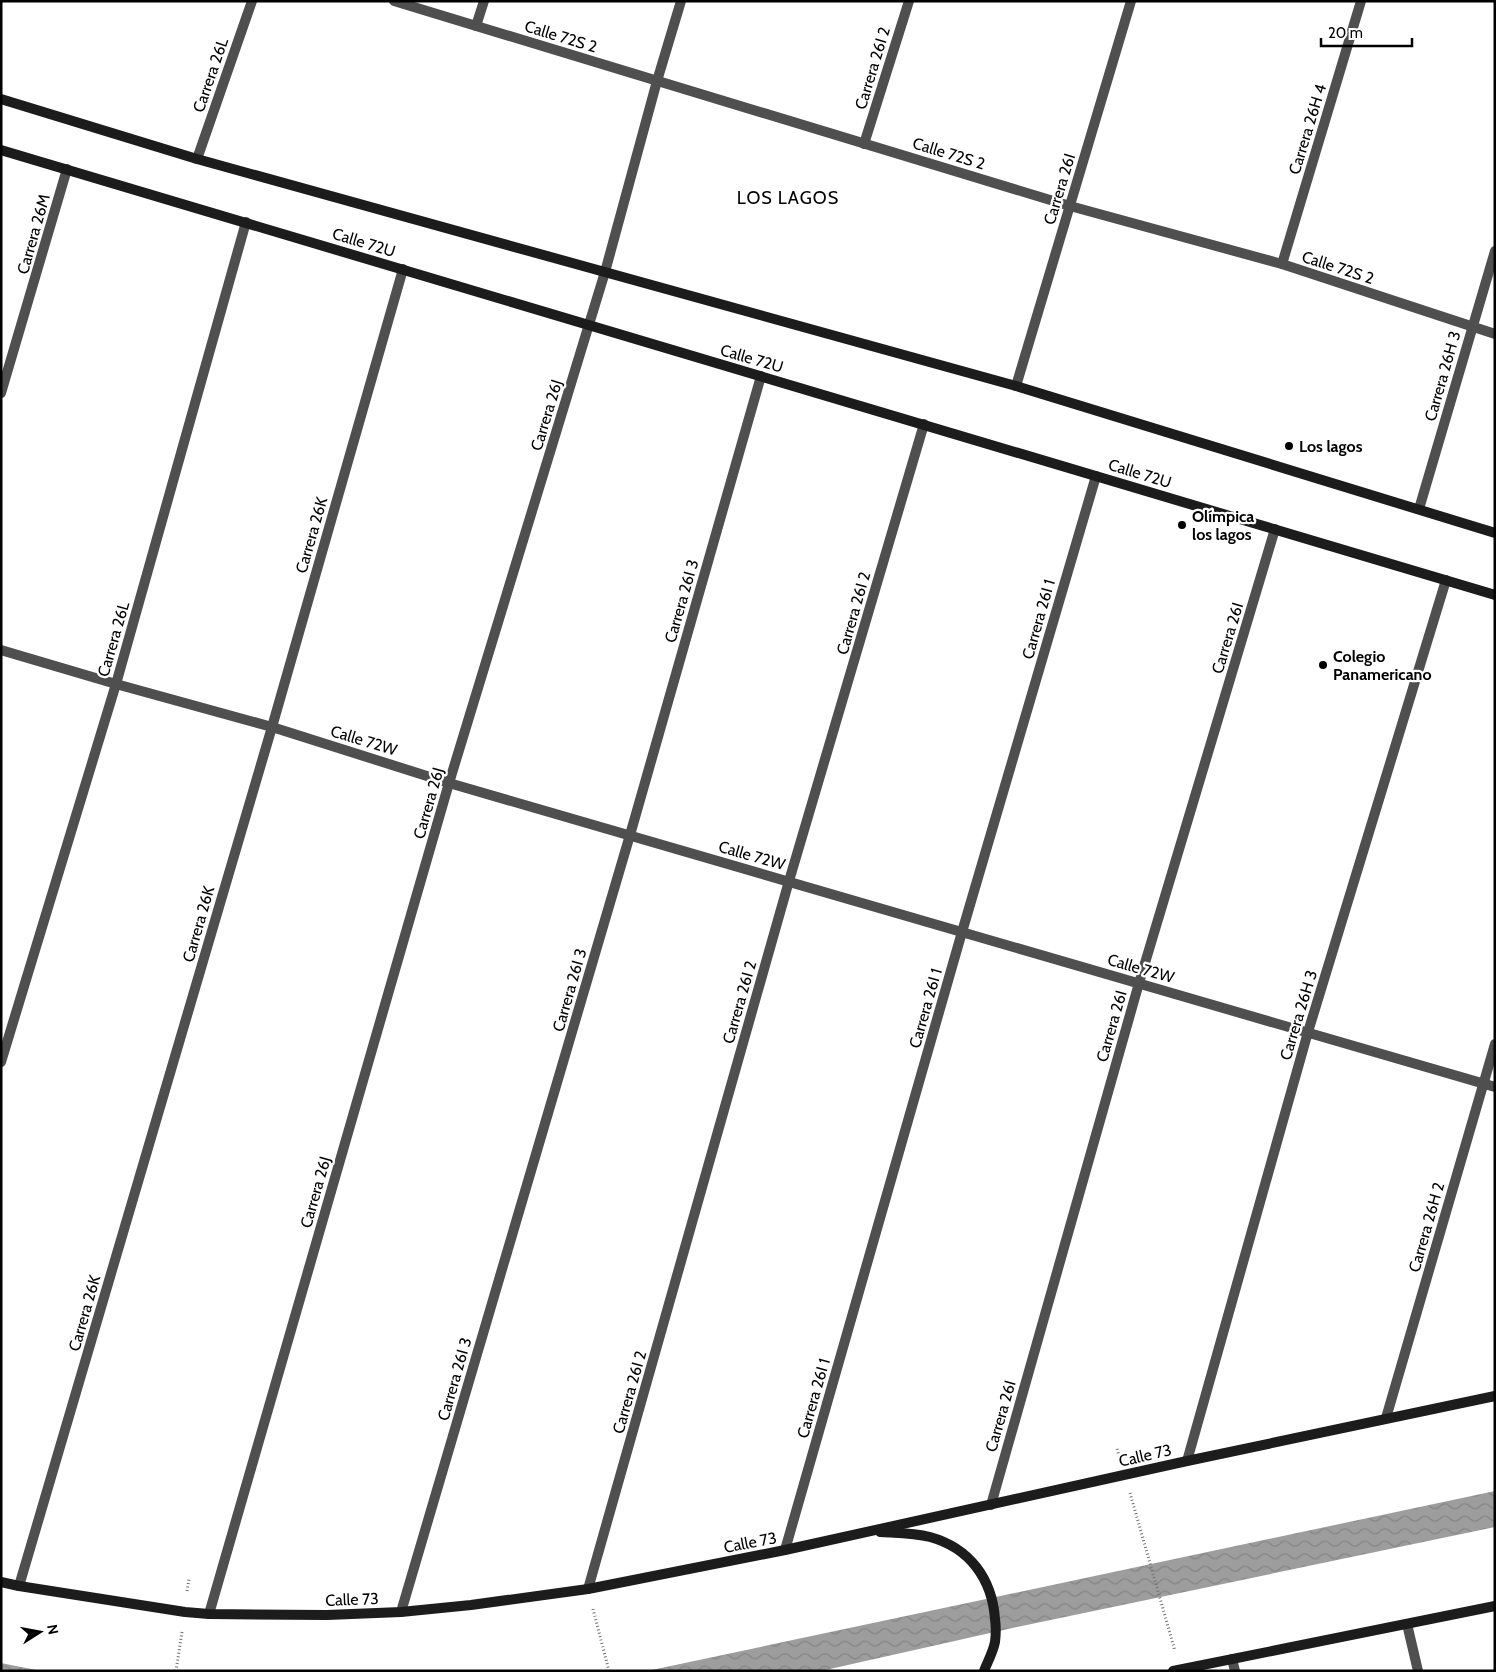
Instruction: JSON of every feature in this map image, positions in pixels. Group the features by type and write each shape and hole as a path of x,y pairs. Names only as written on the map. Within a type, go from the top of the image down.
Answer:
{"street":[{"name":"Carrera 26L","path":"197,159 252,1"},
{"name":"Calle 72S 2","path":"394,1 1070,206 1282,264 1495,334"},
{"path":"476,26 484,1"},
{"name":"Carrera 26J","path":"209,1614 449,783 605,272 657,81 681,1"},
{"name":"Carrera 26I 2","path":"864,144 909,1"},
{"name":"Carrera 26I","path":"1016,386 1132,1"},
{"name":"Carrera 26H 4","path":"1282,264 1361,1"},
{"name":"Calle 72U","path":"1,99 197,159 426,224 1016,386 1495,532"},
{"name":"Calle 72U","path":"1,150 1495,594"},
{"name":"Carrera 26M","path":"1,393 67,169"},
{"name":"Carrera 26L","path":"1,1062 116,684 246,222"},
{"name":"Carrera 26H 3","path":"1418,510 1495,251"},
{"name":"Carrera 26K","path":"19,1586 272,727 403,269"},
{"name":"Carrera 26I 3","path":"401,1612 630,835 761,376"},
{"name":"Carrera 26I 2","path":"588,1589 789,881 924,424"},
{"name":"Carrera 26I 1","path":"785,1550 962,932 1096,476"},
{"name":"Carrera 26I","path":"990,1505 1139,983 1275,529"},
{"name":"Carrera 26H 3","path":"1187,1461 1308,1032 1446,580"},
{"name":"Calle 72W","path":"1,650 272,727 449,783 1495,1087"},
{"name":"Carrera 26H 2","path":"1386,1418 1495,1044"},
{"name":"Calle 73","path":"1,1582 185,1612 209,1614 327,1615 401,1612 470,1606 588,1589 785,1550 1187,1461 1495,1396"},
{"path":"869,1531 930,1537 948,1544 968,1558 980,1570 988,1585 994,1605 995,1641 984,1671"},
{"path":"1173,1671 1495,1606"},
{"path":"1407,1624 1418,1671"},
{"path":"1232,1659 1235,1671"}],"path":[{"path":"1142,1536 1170,1634"},
{"path":"588,1589 609,1671"},
{"path":"176,1671 180,1645"}],"water":[{"path":"1495,1491 1495,1527 1017,1627 821,1671 647,1671"},
{"path":"1,1663 41,1671 1,1671"}],"place":[{"name":"Los lagos","path":"1289,446"},
{"name":"Olímpica los lagos","path":"1182,525"},
{"name":"Colegio Panamericano","path":"1323,665"}],"district":[{"name":"LOS LAGOS","path":"788,198"}]}
